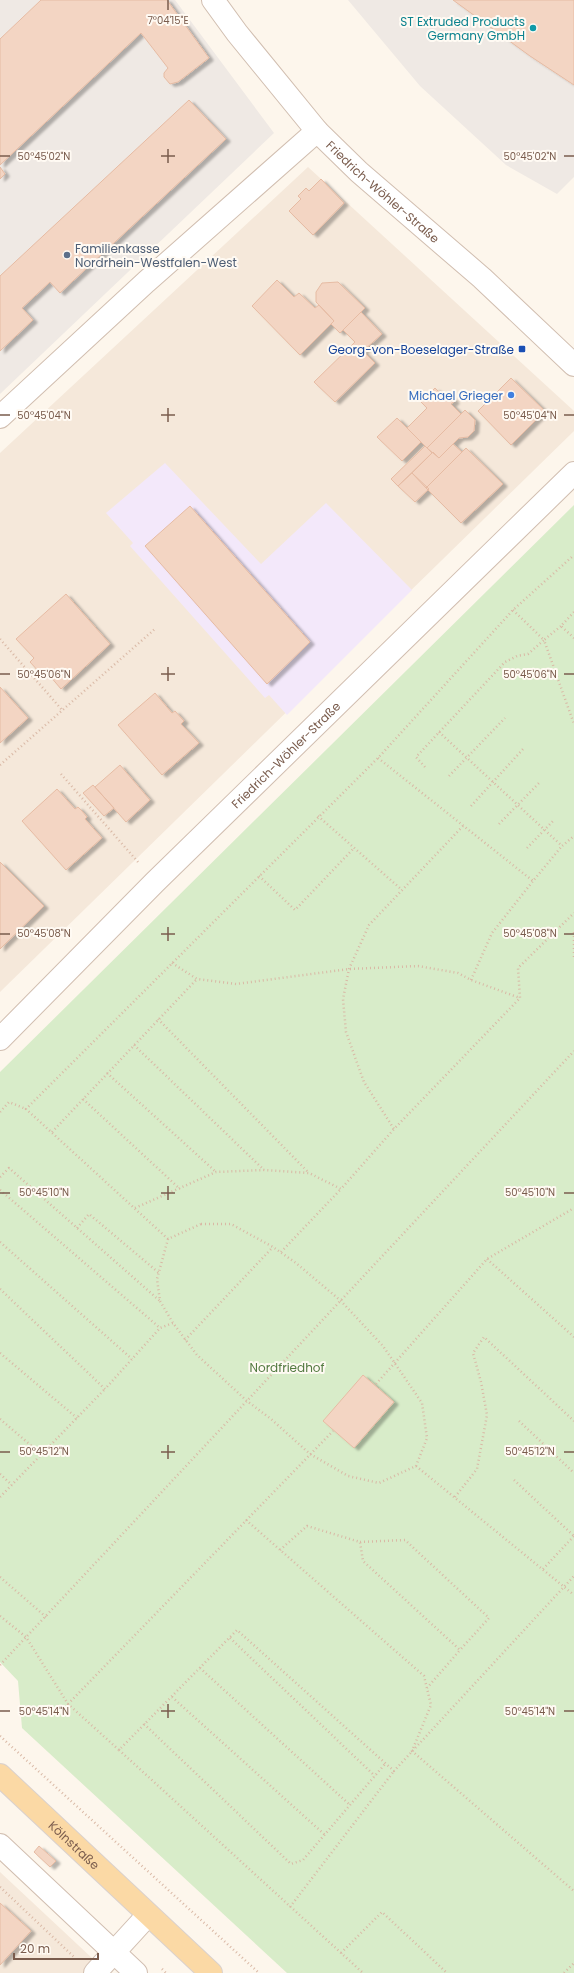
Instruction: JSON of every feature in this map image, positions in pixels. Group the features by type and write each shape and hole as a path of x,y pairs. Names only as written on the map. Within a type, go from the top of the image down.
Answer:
{"main road":[{"name":"Kölnstraße","path":"0,1776 211,1973"}],"street":[{"name":"Friedrich-Wöhler-Straße","path":"213,0 237,33 317,131 359,172 482,278 574,365"},
{"path":"0,417 146,282 317,131"},
{"name":"Friedrich-Wöhler-Straße","path":"0,1039 155,882 574,473"},
{"path":"0,1844 136,1973"},
{"path":"87,1967 114,1951 148,1914"}],"path":[{"path":"26,1109 318,816 378,758 514,610 574,555"},
{"path":"514,610 544,640 574,724"},
{"path":"425,767 416,757 506,662 517,656 528,654 561,626 574,612"},
{"path":"561,626 574,638"},
{"path":"0,765 156,628"},
{"path":"0,639 63,710"},
{"path":"449,776 505,718"},
{"path":"439,732 562,846"},
{"path":"471,806 492,781 524,748"},
{"path":"378,758 533,881"},
{"path":"61,774 155,882"},
{"path":"499,824 540,782"},
{"path":"318,816 402,890"},
{"path":"527,848 553,821"},
{"path":"394,1129 364,1082 346,1032 343,999 349,969 369,925 464,826"},
{"path":"471,980 492,933 562,846 574,836"},
{"path":"259,876 295,910 354,848"},
{"path":"281,1252 341,1189 394,1129 520,998 518,968 574,913"},
{"path":"574,932 574,957"},
{"path":"172,963 196,979 236,984 349,969 418,966 458,973 471,980 520,998"},
{"path":"52,1132 196,979"},
{"path":"158,1019 309,1173 341,1189"},
{"path":"134,1044 264,1170"},
{"path":"0,1666 574,1051"},
{"path":"107,1073 216,1172"},
{"path":"83,1099 180,1189"},
{"path":"0,1112 10,1102 26,1109 168,1239"},
{"path":"0,1177 9,1168 160,1301 173,1323 197,1355 247,1401 271,1419 310,1454 348,1476 378,1483 416,1466 427,1438 422,1403 394,1365 383,1346 341,1301 274,1246 231,1224 201,1224 168,1239"},
{"path":"135,1208 216,1172 264,1170 309,1173"},
{"path":"0,1190 160,1328"},
{"path":"376,1384 487,1259 574,1208"},
{"path":"77,1228 89,1214 159,1273"},
{"path":"160,1301 158,1279 168,1239"},
{"path":"0,1242 132,1359"},
{"path":"185,1340 274,1246"},
{"path":"487,1259 574,1337"},
{"path":"0,1289 105,1389"},
{"path":"0,1497 105,1389 160,1328 173,1323"},
{"path":"455,1498 477,1469 482,1443 487,1415 481,1382 473,1353 484,1337 574,1421"},
{"path":"0,1353 77,1418"},
{"path":"0,1419 42,1454"},
{"path":"519,1421 574,1473"},
{"path":"68,1704 333,1431"},
{"path":"416,1466 574,1595"},
{"path":"0,1474 12,1485"},
{"path":"514,1480 574,1536 543,1569"},
{"path":"246,1520 424,1676 431,1705 412,1751"},
{"path":"280,1550 307,1526 360,1542 405,1540 489,1618 427,1688"},
{"path":"360,1542 363,1561 460,1650"},
{"path":"290,1907 394,1771 574,1576"},
{"path":"0,1577 46,1617"},
{"path":"0,1616 26,1637 68,1704 363,1973"},
{"path":"119,1750 237,1630 394,1771"},
{"path":"230,1638 375,1776"},
{"path":"200,1668 350,1805"},
{"path":"172,1697 325,1835"},
{"path":"144,1724 291,1864 303,1860 385,1764"},
{"path":"0,1736 259,1973"},
{"path":"412,1751 574,1891"},
{"path":"0,1887 87,1967"},
{"path":"341,1953 382,1912 447,1973"},
{"path":"564,1973 574,1963"}],"shaded area":[{"path":"0,0 175,0 274,133 0,394"},
{"path":"348,0 574,0 574,177 557,194 506,165 420,86"},
{"path":"308,167 574,411 574,431 0,992 0,453"},
{"path":"165,463 261,564 326,503 412,590 287,715 269,695 265,698 130,546 133,543 106,513"},
{"path":"0,1872 108,1973 0,1973"}],"green space":[{"name":"Nordfriedhof","path":"574,505 574,1973 287,1973 22,1728 18,1681 0,1662 0,1072"}],"building":[{"path":"41,0 167,0 209,58 178,82 170,84 164,77 164,73 168,68 141,33 0,165 0,39"},
{"name":"ST Extruded Products Germany GmbH","path":"453,0 574,0 574,85 530,56"},
{"path":"189,100 226,139 60,293 50,282 22,308 33,320 0,351 0,276"},
{"path":"0,167 5,174 0,179"},
{"path":"321,179 344,203 313,235 289,211 301,199 298,196 306,188 309,191"},
{"path":"277,280 294,297 299,293 315,308 319,305 334,321 300,355 252,306"},
{"path":"338,282 365,308 340,333 331,324 334,321 316,302 316,292 322,283"},
{"path":"361,312 382,334 363,351 375,363 335,402 314,382 355,342 343,330"},
{"name":"Michael Grieger","path":"511,378 545,411 511,445 478,411"},
{"path":"435,388 444,397 447,393 455,401 451,404 461,414 427,448 407,428 427,408 421,402"},
{"path":"465,410 475,420 474,431 468,437 459,438 439,458 427,448"},
{"path":"397,418 421,442 402,461 377,437"},
{"path":"453,444 462,452 426,488 412,473 433,452 439,458"},
{"path":"425,446 432,453 398,486 391,479"},
{"path":"466,448 503,484 461,523 426,488"},
{"path":"412,473 429,489 415,502 398,486"},
{"path":"190,506 310,642 267,684 145,546"},
{"path":"66,594 110,644 61,689 44,669 40,673 30,662 34,658 16,639"},
{"path":"0,687 28,718 0,743"},
{"path":"155,693 172,713 175,711 184,721 181,724 199,743 162,775 118,725"},
{"path":"120,765 150,800 126,822 95,787"},
{"path":"93,785 114,808 104,816 83,793"},
{"path":"57,789 75,809 78,807 82,811 87,817 85,819 102,838 66,870 22,821"},
{"path":"0,862 44,906 0,949"},
{"path":"363,1375 394,1402 354,1448 323,1421"},
{"path":"39,1846 56,1861 50,1867 34,1852"},
{"path":"0,1903 31,1931 0,1965"}],"place":[{"name":"ST Extruded Products Germany GmbH","path":"533,28"},
{"name":"Familienkasse Nordrhein-Westfalen-West","path":"67,255"},
{"name":"Georg-von-Boeselager-Straße","path":"522,349"},
{"name":"Michael Grieger","path":"511,395"}]}
